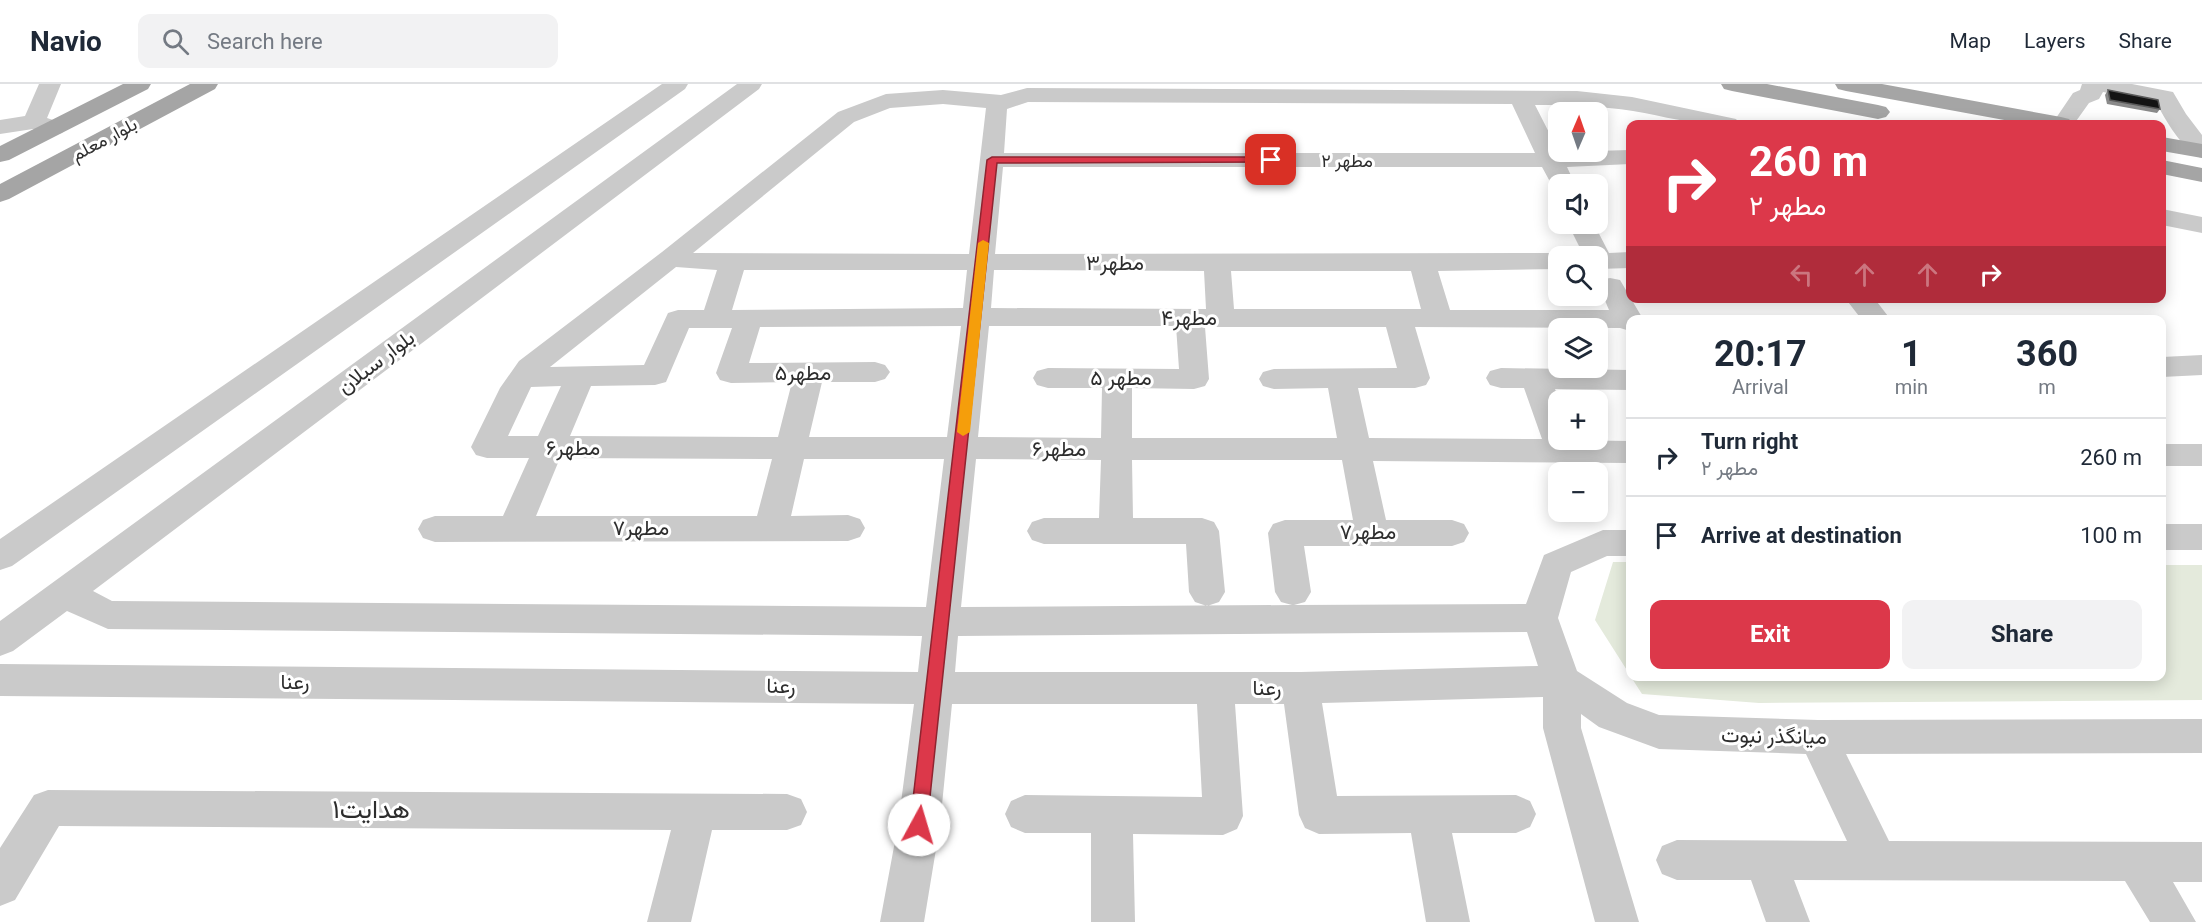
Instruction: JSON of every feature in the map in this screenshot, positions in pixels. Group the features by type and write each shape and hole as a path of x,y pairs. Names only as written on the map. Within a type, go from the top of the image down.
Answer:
{"main road":[{"name":"بلوار معلم","path":"0,155 44,125 140,84"},
{"name":"بلوار معلم","path":"0,194 207,84"},
{"path":"1732,84 1894,116"},
{"path":"1846,84 2009,120"},
{"path":"2166,145 2202,151"},
{"path":"2166,168 2202,175"}],"street":[{"path":"0,127 44,125 50,84"},
{"name":"بلوار سبلان","path":"0,641 751,84"},
{"path":"2065,120 2081,98 2091,94 2095,84 2165,97 2175,116 2202,151"},
{"path":"0,557 669,85"},
{"path":"523,377 529,368 671,258 846,117 886,101 943,97 1001,102 1027,95 1483,91 1520,98 1577,98 1632,104 1709,120"},
{"path":"1520,98 1548,154"},
{"path":"902,922 919,825 962,448 996,110 1001,102"},
{"name":"مطهر ۲","path":"1608,157 1626,156"},
{"name":"مطهر ۲","path":"992,160 1548,160"},
{"path":"2166,218 2202,225"},
{"name":"مطهر۳","path":"671,258 699,262 1548,261"},
{"path":"1608,259 1626,260"},
{"path":"715,319 733,262"},
{"path":"1216,263 1221,318"},
{"path":"1422,263 1438,318"},
{"path":"1610,286 1627,315"},
{"path":"1863,303 1873,315"},
{"name":"مطهر۴","path":"580,376 655,375 678,319 976,317 1626,320"},
{"name":"مطهر۵","path":"749,318 731,373 874,372"},
{"name":"مطهر ۵","path":"1048,378 1194,379 1190,318"},
{"path":"1274,379 1414,378 1398,318"},
{"path":"2166,367 2202,365"},
{"path":"771,528 809,373"},
{"path":"514,529 580,376 523,377"},
{"name":"مطهر۶","path":"523,377 487,447 1355,449 1548,443"},
{"path":"1116,530 1118,378"},
{"path":"1501,378 1626,380"},
{"path":"1341,379 1372,532"},
{"path":"1536,379 1548,411"},
{"name":"مطهر۶","path":"1608,449 1626,451"},
{"name":"مطهر۷","path":"435,529 848,528"},
{"path":"1044,531 1202,531 1207,592"},
{"name":"مطهر۷","path":"1293,592 1285,533 1452,533"},
{"path":"2166,537 2202,537"},
{"path":"1617,922 1562,728 1562,681 1540,618 1556,564 1603,543 1626,543"},
{"path":"64,593 108,615 942,622 1540,618"},
{"name":"رعنا","path":"0,680 934,688 1300,688 1562,681"},
{"name":"میانگذر نبوت","path":"1562,681 1613,715 1659,732 1818,737 2202,736"},
{"path":"1025,814 1222,816 1215,688"},
{"path":"1300,688 1320,815 1516,814"},
{"path":"1818,737 1877,861"},
{"name":"هدایت۱","path":"0,886 48,808 787,812"},
{"path":"669,922 696,811"},
{"path":"1112,814 1113,922"},
{"path":"1428,815 1448,922"},
{"path":"1677,860 2202,862"},
{"path":"1765,860 1788,922"},
{"path":"2137,862 2174,922"}],"shaded area":[{"path":"1613,562 1626,562 1626,669 1595,620"},
{"path":"2166,565 2202,565 2202,700 1759,703 1642,694 1634,681 2166,681"}],"building":[{"path":"2108,90 2158,100 2160,109 2110,100"}],"slow traffic":[{"path":"963,432 983,243"}],"route":[{"path":"919,825 992,160 1271,160"}]}
